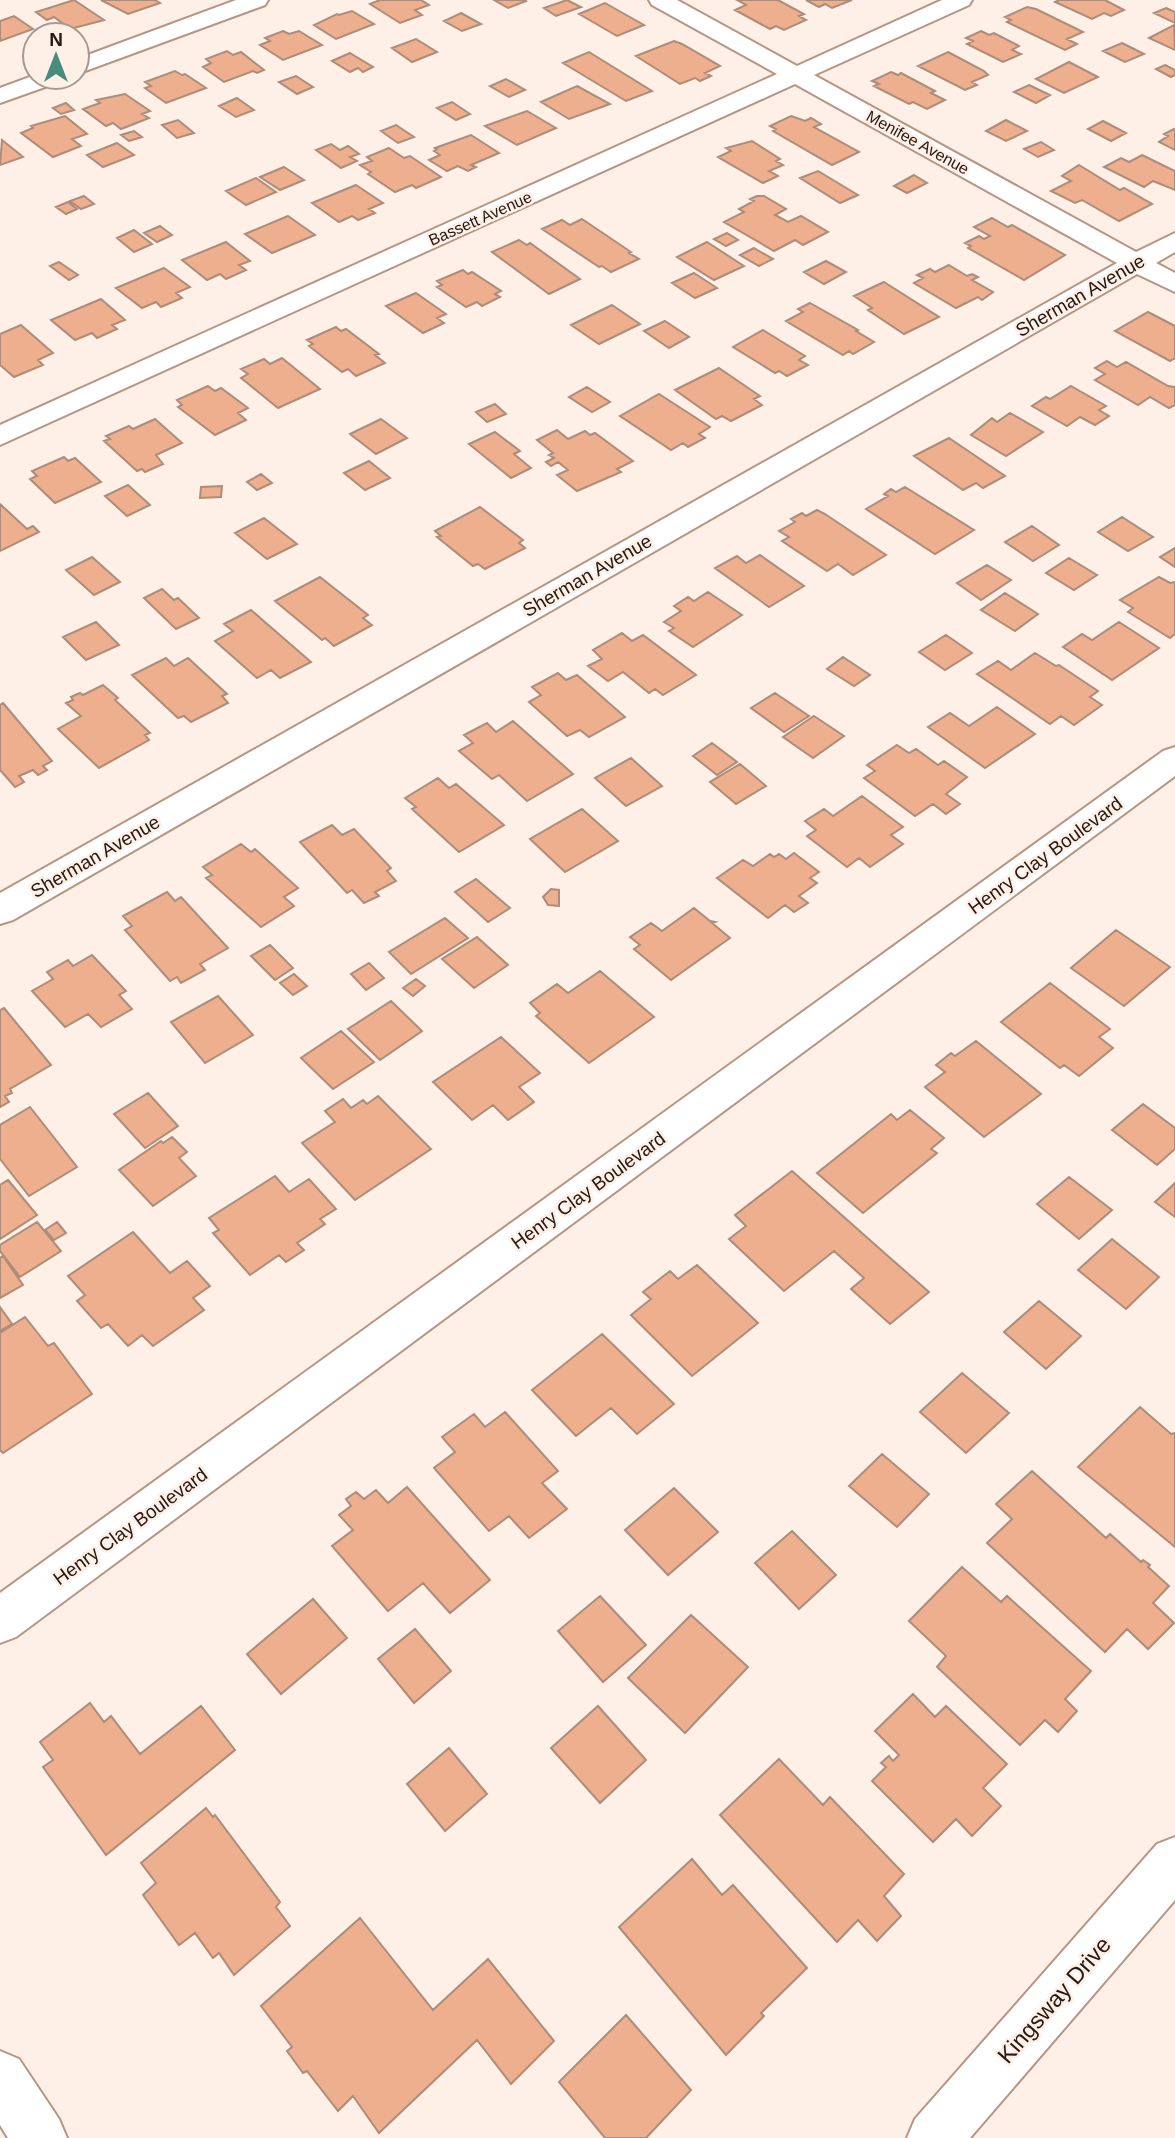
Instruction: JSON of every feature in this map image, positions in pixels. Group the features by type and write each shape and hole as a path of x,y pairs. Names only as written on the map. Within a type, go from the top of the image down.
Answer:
{"street":[{"path":"91,62 257,0"},
{"name":"Menifee Avenue","path":"660,0 1175,284"},
{"name":"Bassett Avenue","path":"0,436 961,0"},
{"path":"0,96 21,88"},
{"name":"Sherman Avenue","path":"0,910 1175,241"},
{"name":"Henry Clay Boulevard","path":"0,1621 1175,760"},
{"name":"Kingsway Drive","path":"934,2138 1175,1862"},
{"path":"0,2078 40,2138"}],"building":[{"path":"74,0 104,20 91,23 91,21 59,21 54,17 47,20 36,12"},
{"path":"101,0 155,0 160,3 128,14"},
{"path":"380,0 421,0 429,5 415,10 422,15 400,23 370,4"},
{"path":"494,0 525,0 526,1 508,8"},
{"path":"567,0 581,7 556,16 544,8"},
{"path":"737,0 778,0 804,14 799,16 806,20 784,30 776,26 770,29 735,10 746,5"},
{"path":"806,0 852,0 832,8 825,4 819,7"},
{"path":"1105,0 1124,10 1111,16 1104,13 1092,19 1055,2"},
{"path":"605,3 644,25 617,36 579,14"},
{"path":"1027,7 1083,32 1067,39 1077,44 1065,50 1007,22 1011,20 1005,17"},
{"path":"1166,8 1175,12 1175,23 1154,13"},
{"path":"352,11 374,24 336,39 314,25 337,14"},
{"path":"461,13 481,24 462,31 444,21"},
{"path":"14,16 21,21 21,33 0,41 0,21"},
{"path":"1174,25 1175,50 1149,38"},
{"path":"283,31 289,34 299,31 322,45 283,60 260,45 270,41 265,38"},
{"path":"981,31 989,35 994,33 1019,46 1012,50 1021,54 1003,62 967,44 973,41 966,38"},
{"path":"416,39 437,52 412,62 392,48"},
{"path":"674,41 720,66 705,73 711,76 700,81 695,78 680,84 636,56"},
{"path":"1122,43 1144,54 1125,62 1103,51"},
{"path":"227,51 233,55 241,52 264,70 257,73 253,71 224,82 203,67 211,63 206,59"},
{"path":"589,52 652,91 626,101 563,63"},
{"path":"948,52 988,75 972,82 977,85 965,90 918,66"},
{"path":"350,53 373,67 363,72 358,68 350,72 332,61"},
{"path":"1069,62 1098,77 1064,93 1036,79"},
{"path":"1165,65 1175,70 1175,75 1171,77 1156,69"},
{"path":"175,71 185,74 206,88 166,103 145,88 151,86 145,82"},
{"path":"891,72 898,75 901,73 935,91 931,93 945,100 927,109 913,102 909,104 874,86 879,84 872,81"},
{"path":"296,76 313,87 297,94 279,82"},
{"path":"506,79 525,90 509,97 490,86"},
{"path":"1029,85 1050,95 1036,103 1014,92"},
{"path":"577,86 610,104 569,119 541,102"},
{"path":"125,94 150,111 142,114 149,118 121,129 113,123 106,126 83,109 100,103 96,100"},
{"path":"237,98 254,110 236,117 219,106"},
{"path":"452,102 470,114 456,120 437,108"},
{"path":"66,103 74,110 61,114 53,108"},
{"path":"527,111 556,128 517,145 485,126"},
{"path":"65,116 87,134 72,139 81,146 53,157 21,133 33,128 31,126"},
{"path":"791,116 805,121 811,118 821,124 814,127 859,152 832,165 773,131 776,129 770,126"},
{"path":"178,120 194,133 177,138 162,125"},
{"path":"1006,120 1027,131 1006,141 986,131"},
{"path":"1103,121 1126,133 1111,141 1088,129"},
{"path":"396,125 414,137 398,143 381,131"},
{"path":"1174,129 1175,150 1159,142 1168,136 1164,134"},
{"path":"134,131 142,137 129,141 121,135"},
{"path":"471,135 499,153 471,165 476,167 468,171 458,166 447,171 429,160 440,155 434,151 437,149 435,148"},
{"path":"2,140 23,157 0,165"},
{"path":"752,141 780,159 776,161 783,165 769,171 778,176 763,183 718,157 731,151 726,148"},
{"path":"1041,142 1054,150 1038,157 1024,149"},
{"path":"117,143 134,155 103,167 87,155"},
{"path":"331,144 340,150 348,146 359,154 350,157 357,161 341,168 316,150"},
{"path":"389,148 404,158 410,156 441,177 416,188 412,185 395,192 368,174 371,172 360,165 372,161 367,157"},
{"path":"1142,155 1175,171 1175,190 1153,181 1144,187 1104,167 1121,158 1129,162"},
{"path":"1079,165 1120,190 1124,188 1152,204 1119,221 1082,200 1075,203 1051,191 1071,181 1062,176"},
{"path":"284,167 304,180 280,190 260,177"},
{"path":"818,171 858,195 840,203 800,178"},
{"path":"914,175 927,183 907,193 894,186"},
{"path":"256,178 276,192 246,205 226,191"},
{"path":"356,185 383,203 369,209 375,213 358,220 352,216 339,222 312,203"},
{"path":"84,196 94,204 81,209 70,201"},
{"path":"764,196 786,209 775,215 788,222 801,216 828,232 803,245 795,240 774,251 724,222 744,212 739,209 754,201 750,199"},
{"path":"68,202 77,209 66,214 56,207"},
{"path":"288,216 315,235 272,253 245,234"},
{"path":"992,218 1008,227 1012,225 1065,255 1024,280 968,248 971,246 965,243 979,236 984,239 990,236 974,227"},
{"path":"582,219 639,259 611,272 599,267 542,229 562,220 570,225"},
{"path":"160,226 172,235 157,242 144,233"},
{"path":"134,230 152,244 134,252 117,238"},
{"path":"727,233 738,240 726,246 714,239"},
{"path":"519,240 527,245 530,243 580,279 549,294 492,252"},
{"path":"226,242 250,261 239,265 246,270 226,279 220,274 207,280 182,260"},
{"path":"707,242 744,266 714,280 677,257"},
{"path":"754,248 773,259 759,266 740,255"},
{"path":"826,261 846,272 824,284 804,272"},
{"path":"59,262 78,275 69,280 50,266"},
{"path":"949,265 967,276 972,274 978,277 972,280 993,292 982,300 978,297 956,308 914,283 923,278 917,275 930,269 935,272"},
{"path":"164,268 190,287 176,293 182,298 161,307 156,302 142,308 116,288"},
{"path":"463,270 468,274 472,272 501,291 495,294 500,297 482,306 477,302 466,307 437,287 442,285 437,281"},
{"path":"694,273 717,288 695,298 672,283"},
{"path":"884,282 939,317 904,334 868,310 872,308 854,296"},
{"path":"416,293 446,314 437,318 444,323 423,333 386,306"},
{"path":"101,299 125,320 112,325 117,329 97,338 92,333 75,340 51,320"},
{"path":"810,303 874,342 853,354 849,351 843,355 786,321 803,312 798,309"},
{"path":"612,305 640,324 599,344 571,325"},
{"path":"1148,312 1175,326 1175,358 1170,361 1115,331"},
{"path":"665,321 689,337 669,348 644,331"},
{"path":"21,325 53,353 38,360 43,365 14,377 0,365 0,334"},
{"path":"336,327 341,331 346,329 379,354 375,355 385,363 356,376 348,369 342,372 309,346 313,344 307,340"},
{"path":"763,330 805,356 799,360 808,365 787,376 779,371 775,373 733,347"},
{"path":"282,358 320,389 278,408 241,378 248,374 241,369 264,359 270,364"},
{"path":"1107,361 1117,367 1126,362 1168,386 1175,387 1175,405 1169,408 1150,397 1138,405 1095,380 1105,374 1095,368"},
{"path":"719,368 760,396 754,399 762,405 731,421 722,416 716,419 675,390"},
{"path":"208,386 215,391 221,388 248,408 238,413 246,420 215,435 178,407 182,405 177,400"},
{"path":"1071,386 1106,406 1099,410 1109,416 1095,425 1080,417 1067,426 1032,406"},
{"path":"587,387 610,402 592,412 569,397"},
{"path":"659,394 710,427 699,434 705,438 688,447 683,443 671,450 620,416"},
{"path":"495,404 506,414 487,422 476,412"},
{"path":"1010,413 1043,432 1006,456 971,435 992,418 997,422"},
{"path":"155,419 182,443 156,455 163,464 145,472 142,469 137,471 104,441 110,439 106,436 129,426 133,429"},
{"path":"381,419 407,438 376,454 350,434"},
{"path":"557,430 568,439 585,431 590,435 595,433 633,461 617,469 621,472 577,491 557,475 568,470 558,462 551,466 546,462 554,458 549,455 553,453 537,440"},
{"path":"495,432 520,451 514,454 531,468 511,478 469,444"},
{"path":"949,438 1005,476 983,488 976,483 963,490 914,456"},
{"path":"64,457 68,461 75,458 101,482 55,503 30,479 37,476 32,471"},
{"path":"369,461 390,478 365,490 344,473"},
{"path":"261,474 272,483 257,490 247,482"},
{"path":"128,485 150,505 127,516 105,496"},
{"path":"222,486 221,497 200,498 201,487"},
{"path":"905,487 974,530 935,554 866,509 888,496 884,494 891,489 896,492"},
{"path":"0,504 27,529 33,526 39,532 0,551"},
{"path":"480,507 523,540 519,543 525,548 485,569 478,564 473,566 437,537 441,536 435,531"},
{"path":"817,510 886,555 853,575 838,564 827,571 782,541 789,537 779,531 795,522 791,519"},
{"path":"1122,517 1153,537 1128,551 1098,532"},
{"path":"264,518 297,544 267,559 235,533"},
{"path":"1032,526 1059,545 1033,561 1005,542"},
{"path":"1175,548 1175,567 1160,557"},
{"path":"760,555 804,586 769,607 715,568 737,556 746,563"},
{"path":"92,557 120,582 94,595 66,570"},
{"path":"1069,558 1097,575 1074,590 1046,573"},
{"path":"987,565 1011,580 981,600 957,583"},
{"path":"320,577 368,615 363,618 372,625 334,646 325,638 322,640 275,601"},
{"path":"1159,577 1170,583 1175,582 1175,634 1170,638 1128,612 1133,608 1120,600"},
{"path":"162,589 174,600 178,598 199,618 176,629 144,598"},
{"path":"708,592 742,615 693,647 669,631 674,628 664,622 681,611 674,606 688,597 694,601"},
{"path":"1005,593 1038,614 1015,631 981,610"},
{"path":"251,610 311,662 280,678 271,670 257,678 215,641 233,631 224,624"},
{"path":"96,622 119,645 86,660 63,637"},
{"path":"1119,622 1159,648 1112,680 1063,647 1082,634 1092,640"},
{"path":"622,633 632,641 643,635 696,675 663,695 655,689 649,693 623,672 608,681 588,666 602,659 593,650"},
{"path":"946,635 972,653 945,670 919,652"},
{"path":"1035,653 1056,666 1059,665 1098,691 1090,697 1102,705 1074,725 1061,716 1050,724 977,674 998,661 1011,670"},
{"path":"843,657 870,675 854,686 827,669"},
{"path":"166,658 174,666 188,658 227,694 222,696 228,703 191,722 184,716 178,718 132,675"},
{"path":"558,673 566,680 577,675 625,717 589,737 580,730 567,736 529,702 541,695 532,687"},
{"path":"103,685 150,733 145,735 149,740 99,768 58,729 81,716 66,703 73,700 71,697 80,693 83,695"},
{"path":"775,693 809,716 784,732 751,708"},
{"path":"3,703 52,761 43,766 47,770 38,775 33,770 19,776 24,782 15,787 0,770 0,705"},
{"path":"997,707 1035,734 985,768 928,727 950,713 969,726"},
{"path":"814,716 844,736 813,758 783,737"},
{"path":"513,721 573,774 527,801 499,775 492,779 459,751 473,743 464,735 487,723 496,732"},
{"path":"712,743 737,762 717,775 693,756"},
{"path":"897,745 909,753 916,749 938,765 944,761 967,777 946,794 960,804 946,814 933,804 915,816 864,778 875,771 867,765"},
{"path":"631,758 662,786 626,806 595,778"},
{"path":"740,764 766,786 736,804 710,782"},
{"path":"438,778 449,788 456,784 504,825 459,852 412,809 416,807 405,798"},
{"path":"862,796 903,827 891,835 903,844 870,867 859,858 847,867 807,836 816,830 805,821 824,809 833,816"},
{"path":"582,809 618,841 565,872 530,839"},
{"path":"332,825 342,835 354,829 391,868 387,871 396,881 375,892 379,896 364,903 352,890 347,893 300,842"},
{"path":"241,844 251,852 255,849 298,888 284,897 294,906 261,927 206,878 212,875 203,867"},
{"path":"794,853 819,872 810,878 817,883 799,896 808,903 794,912 785,905 768,918 717,878 743,860 753,866 770,854 774,857 779,854 786,859"},
{"path":"476,879 510,908 488,922 455,892"},
{"path":"551,889 559,890 559,906 548,905 543,897"},
{"path":"167,892 175,901 181,897 228,948 200,964 205,970 181,983 177,977 170,981 125,930 132,926 123,916"},
{"path":"694,908 715,922 712,923 730,938 671,980 634,949 640,945 630,937 651,923 662,931"},
{"path":"445,918 468,938 411,974 389,952"},
{"path":"1116,930 1170,967 1124,1006 1071,968"},
{"path":"477,937 508,965 474,988 442,959"},
{"path":"270,945 293,968 275,980 251,956"},
{"path":"92,955 126,991 119,995 132,1009 101,1027 88,1014 65,1027 32,991 53,979 47,972 68,960 73,966"},
{"path":"369,963 384,978 366,990 351,974"},
{"path":"600,971 654,1017 589,1063 536,1016 540,1013 530,1003 557,984 568,993"},
{"path":"294,974 307,986 293,995 280,983"},
{"path":"416,979 425,986 413,996 403,988"},
{"path":"1050,983 1110,1029 1099,1037 1113,1048 1079,1076 1064,1065 1060,1068 1001,1022"},
{"path":"218,996 253,1035 205,1063 171,1022"},
{"path":"391,1001 422,1031 380,1060 348,1029"},
{"path":"4,1008 51,1065 10,1089 12,1093 5,1096 9,1102 0,1107 0,1010"},
{"path":"341,1031 374,1062 333,1089 301,1058"},
{"path":"501,1037 540,1073 519,1087 534,1102 508,1120 493,1105 472,1120 433,1082"},
{"path":"976,1041 1041,1094 984,1137 925,1087 945,1072 936,1065 951,1053 955,1056"},
{"path":"148,1093 178,1126 145,1148 114,1114"},
{"path":"378,1096 431,1149 355,1200 302,1143 335,1122 325,1111 343,1099 351,1108 363,1100 367,1104"},
{"path":"1143,1104 1175,1128 1175,1149 1157,1165 1112,1130"},
{"path":"30,1107 77,1167 29,1196 0,1159 0,1125"},
{"path":"910,1110 944,1138 931,1149 937,1153 863,1213 817,1173 891,1114 897,1120"},
{"path":"172,1137 187,1152 179,1158 196,1176 153,1206 119,1170 161,1141 163,1143"},
{"path":"792,1171 929,1292 890,1324 851,1289 864,1278 834,1251 784,1291 729,1239 746,1226 735,1215"},
{"path":"275,1176 289,1192 309,1179 336,1209 320,1219 325,1224 297,1243 304,1250 286,1262 279,1255 250,1275 213,1233 219,1230 209,1218"},
{"path":"1069,1177 1112,1210 1079,1239 1037,1204"},
{"path":"8,1180 37,1215 0,1239 0,1185"},
{"path":"1175,1183 1175,1217 1155,1202"},
{"path":"37,1222 61,1251 20,1277 0,1251 0,1245"},
{"path":"57,1222 66,1233 54,1240 45,1230"},
{"path":"133,1232 170,1273 187,1261 210,1286 193,1298 204,1310 153,1346 142,1335 128,1346 108,1324 101,1328 77,1301 85,1295 68,1276"},
{"path":"1112,1239 1159,1277 1126,1309 1078,1270"},
{"path":"3,1256 23,1285 0,1298 0,1258"},
{"path":"697,1265 758,1323 692,1376 631,1315 651,1299 643,1292 670,1271 678,1279"},
{"path":"1039,1301 1081,1336 1046,1369 1004,1332"},
{"path":"0,1307 12,1324 0,1331"},
{"path":"25,1317 48,1346 54,1343 92,1394 3,1453 0,1450 0,1333"},
{"path":"602,1334 674,1404 637,1434 611,1408 576,1436 532,1390"},
{"path":"962,1373 1009,1413 966,1453 920,1412"},
{"path":"1140,1407 1171,1434 1175,1433 1175,1547 1078,1467"},
{"path":"505,1412 558,1471 542,1483 567,1509 529,1538 509,1516 489,1531 434,1468 455,1452 442,1437 474,1414 485,1427"},
{"path":"882,1454 929,1494 897,1527 849,1486"},
{"path":"1032,1471 1106,1538 1110,1534 1141,1562 1143,1560 1150,1565 1148,1567 1169,1586 1153,1603 1174,1623 1148,1649 1127,1629 1105,1652 987,1543 1012,1519 996,1504"},
{"path":"407,1487 490,1580 450,1613 423,1583 388,1611 332,1546 353,1530 339,1515 351,1506 346,1499 356,1492 364,1499 376,1490 388,1503"},
{"path":"674,1488 718,1532 668,1575 625,1530"},
{"path":"792,1531 836,1575 799,1609 755,1563"},
{"path":"962,1567 1001,1602 1007,1596 1091,1671 1065,1699 1077,1711 1058,1732 1045,1720 1020,1745 937,1667 946,1656 909,1621"},
{"path":"600,1596 646,1645 603,1682 558,1631"},
{"path":"313,1599 347,1638 281,1694 247,1654"},
{"path":"691,1615 748,1667 685,1733 628,1678"},
{"path":"415,1629 451,1671 414,1703 378,1659"},
{"path":"913,1694 935,1717 946,1706 1007,1764 983,1788 1001,1806 972,1836 956,1819 933,1842 872,1781 886,1767 881,1763 889,1756 893,1761 899,1755 875,1731"},
{"path":"90,1703 104,1722 111,1716 140,1754 201,1706 235,1750 106,1855 43,1767 53,1760 40,1742"},
{"path":"598,1706 646,1760 600,1803 551,1748"},
{"path":"449,1748 487,1794 445,1831 407,1784"},
{"path":"779,1759 823,1805 830,1797 904,1874 884,1896 901,1916 877,1941 858,1920 837,1942 720,1815"},
{"path":"206,1808 213,1817 215,1815 280,1902 276,1907 290,1926 234,1975 219,1953 213,1958 195,1933 179,1945 143,1895 156,1883 141,1863"},
{"path":"692,1859 722,1895 733,1885 807,1968 761,2013 764,2016 726,2055 619,1927"},
{"path":"360,1918 433,2010 488,1959 554,2041 511,2084 477,2040 379,2133 353,2096 338,2111 307,2071 303,2073 287,2051 292,2047 261,2006"},
{"path":"626,2015 691,2090 646,2138 605,2138 559,2082"}]}
